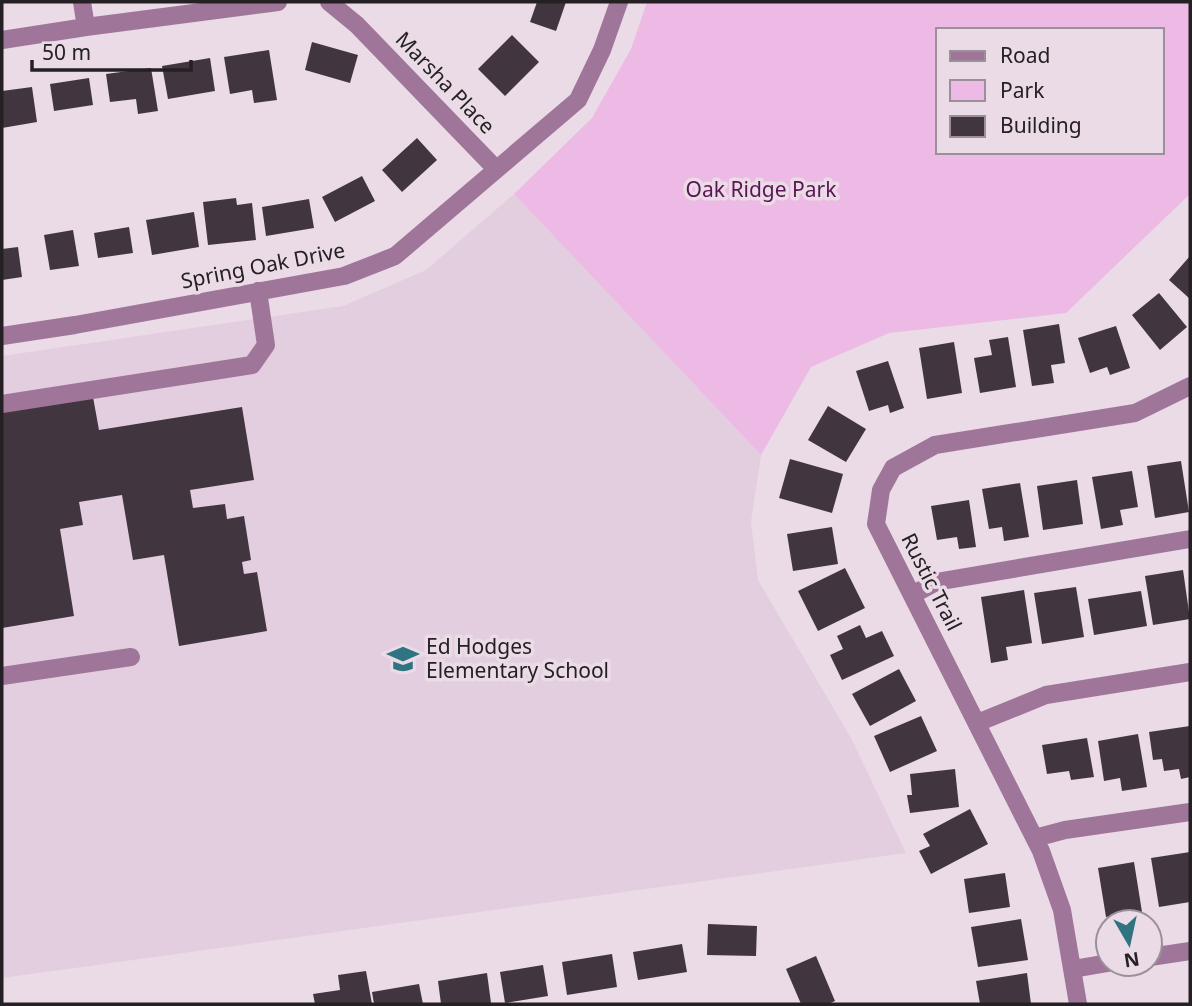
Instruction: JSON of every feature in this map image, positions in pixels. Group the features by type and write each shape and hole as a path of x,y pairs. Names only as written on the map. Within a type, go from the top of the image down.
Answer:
{"street":[{"path":"82,2 86,27"},
{"path":"2,40 278,2"},
{"name":"Marsha Place","path":"329,2 357,25 496,169"},
{"name":"Spring Oak Drive","path":"2,336 344,276 395,256 578,100 602,51 619,2"},
{"path":"2,404 252,365 266,345 258,291"},
{"name":"Rustic Trail","path":"1078,1004 1062,910 1041,850 876,524 881,490 893,468 935,445 1135,413 1190,386"},
{"path":"912,595 936,582 1190,539"},
{"path":"2,676 131,657"},
{"path":"977,723 1046,695 1190,672"},
{"path":"1035,838 1065,830 1190,812"},
{"path":"1164,955 1190,951"},
{"path":"1073,969 1094,965"}],"shaded area":[{"name":"Ed Hodges Elementary School","path":"514,194 761,455 751,522 758,580 851,738 906,853 2,978 2,356 343,306 426,270"}],"green space":[{"name":"Oak Ridge Park","path":"647,2 1190,2 1190,194 1066,313 889,333 811,367 761,455 514,194 592,118 631,49"}],"building":[{"path":"537,2 566,2 556,31 530,22"},
{"path":"512,35 539,62 505,96 478,69"},
{"path":"312,42 358,55 350,83 305,70"},
{"path":"269,50 277,100 254,103 252,90 230,94 224,57"},
{"path":"210,58 215,91 168,99 162,66"},
{"path":"151,68 158,111 138,114 136,99 110,102 106,74"},
{"path":"89,78 93,105 54,111 50,84"},
{"path":"32,87 37,122 2,128 2,91"},
{"path":"417,138 437,160 402,192 382,170"},
{"path":"362,176 375,201 335,222 322,197"},
{"path":"236,198 237,205 252,203 256,240 208,245 203,202"},
{"path":"309,199 314,228 266,236 262,207"},
{"path":"194,212 199,247 152,255 146,220"},
{"path":"129,227 133,253 98,258 94,233"},
{"path":"73,230 79,266 50,270 44,235"},
{"path":"18,247 22,277 2,280 2,249"},
{"path":"1190,256 1190,299 1169,280"},
{"path":"1159,293 1187,327 1160,350 1132,315"},
{"path":"1059,324 1065,363 1051,365 1054,383 1032,386 1023,330"},
{"path":"1116,326 1130,368 1110,375 1107,367 1090,373 1078,338"},
{"path":"1008,337 1016,387 980,393 974,358 992,355 989,340"},
{"path":"954,342 962,393 927,399 919,348"},
{"path":"888,361 904,408 890,413 888,405 869,411 856,371"},
{"path":"93,397 99,430 242,407 254,480 190,490 193,508 225,504 227,519 244,516 251,560 242,562 244,574 257,572 267,631 179,646 164,555 133,560 122,495 79,502 83,525 60,529 74,616 2,628 2,412"},
{"path":"828,406 866,429 846,462 808,440"},
{"path":"790,459 843,474 832,513 779,498"},
{"path":"1181,461 1189,512 1155,518 1147,466"},
{"path":"1132,471 1138,507 1120,510 1123,525 1101,529 1092,477"},
{"path":"1077,480 1083,524 1043,530 1037,486"},
{"path":"1020,483 1029,537 1004,541 1002,527 989,529 982,489"},
{"path":"969,500 976,547 959,549 957,537 937,540 931,506"},
{"path":"832,527 838,564 793,571 787,534"},
{"path":"845,568 865,608 818,631 798,591"},
{"path":"1183,570 1190,619 1153,625 1145,576"},
{"path":"1076,587 1084,637 1042,644 1034,593"},
{"path":"1024,590 1032,643 1006,647 1008,660 991,663 981,597"},
{"path":"1141,591 1147,626 1094,635 1088,599"},
{"path":"860,625 866,638 882,631 894,656 842,680 830,655 843,649 837,636"},
{"path":"899,669 916,701 870,726 852,694"},
{"path":"921,716 937,751 890,772 874,736"},
{"path":"1190,726 1190,777 1181,779 1179,769 1164,771 1162,759 1153,760 1149,732"},
{"path":"1138,734 1147,787 1122,791 1120,778 1104,781 1098,741"},
{"path":"1087,738 1094,777 1071,780 1069,771 1047,774 1042,745"},
{"path":"955,769 959,807 910,813 907,795 912,795 910,774"},
{"path":"970,809 988,844 931,874 919,851 930,846 923,834"},
{"path":"1190,852 1190,902 1159,907 1151,858"},
{"path":"1134,862 1141,908 1105,908 1098,868"},
{"path":"1005,873 1010,907 969,913 964,879"},
{"path":"1021,919 1028,960 978,967 971,927"},
{"path":"708,924 757,926 756,956 707,955"},
{"path":"682,944 687,972 638,980 633,952"},
{"path":"612,954 617,987 567,995 562,962"},
{"path":"816,956 835,1001 828,1004 801,1004 786,969"},
{"path":"543,965 548,996 505,1003 500,972"},
{"path":"366,971 372,1004 315,1004 313,994 340,990 338,975"},
{"path":"487,973 491,1003 441,1004 438,981"},
{"path":"1027,973 1031,1004 980,1004 976,981"},
{"path":"419,984 423,1004 374,1004 372,992"}],"place":[{"name":"Ed Hodges Elementary School","path":"403,659"}]}
